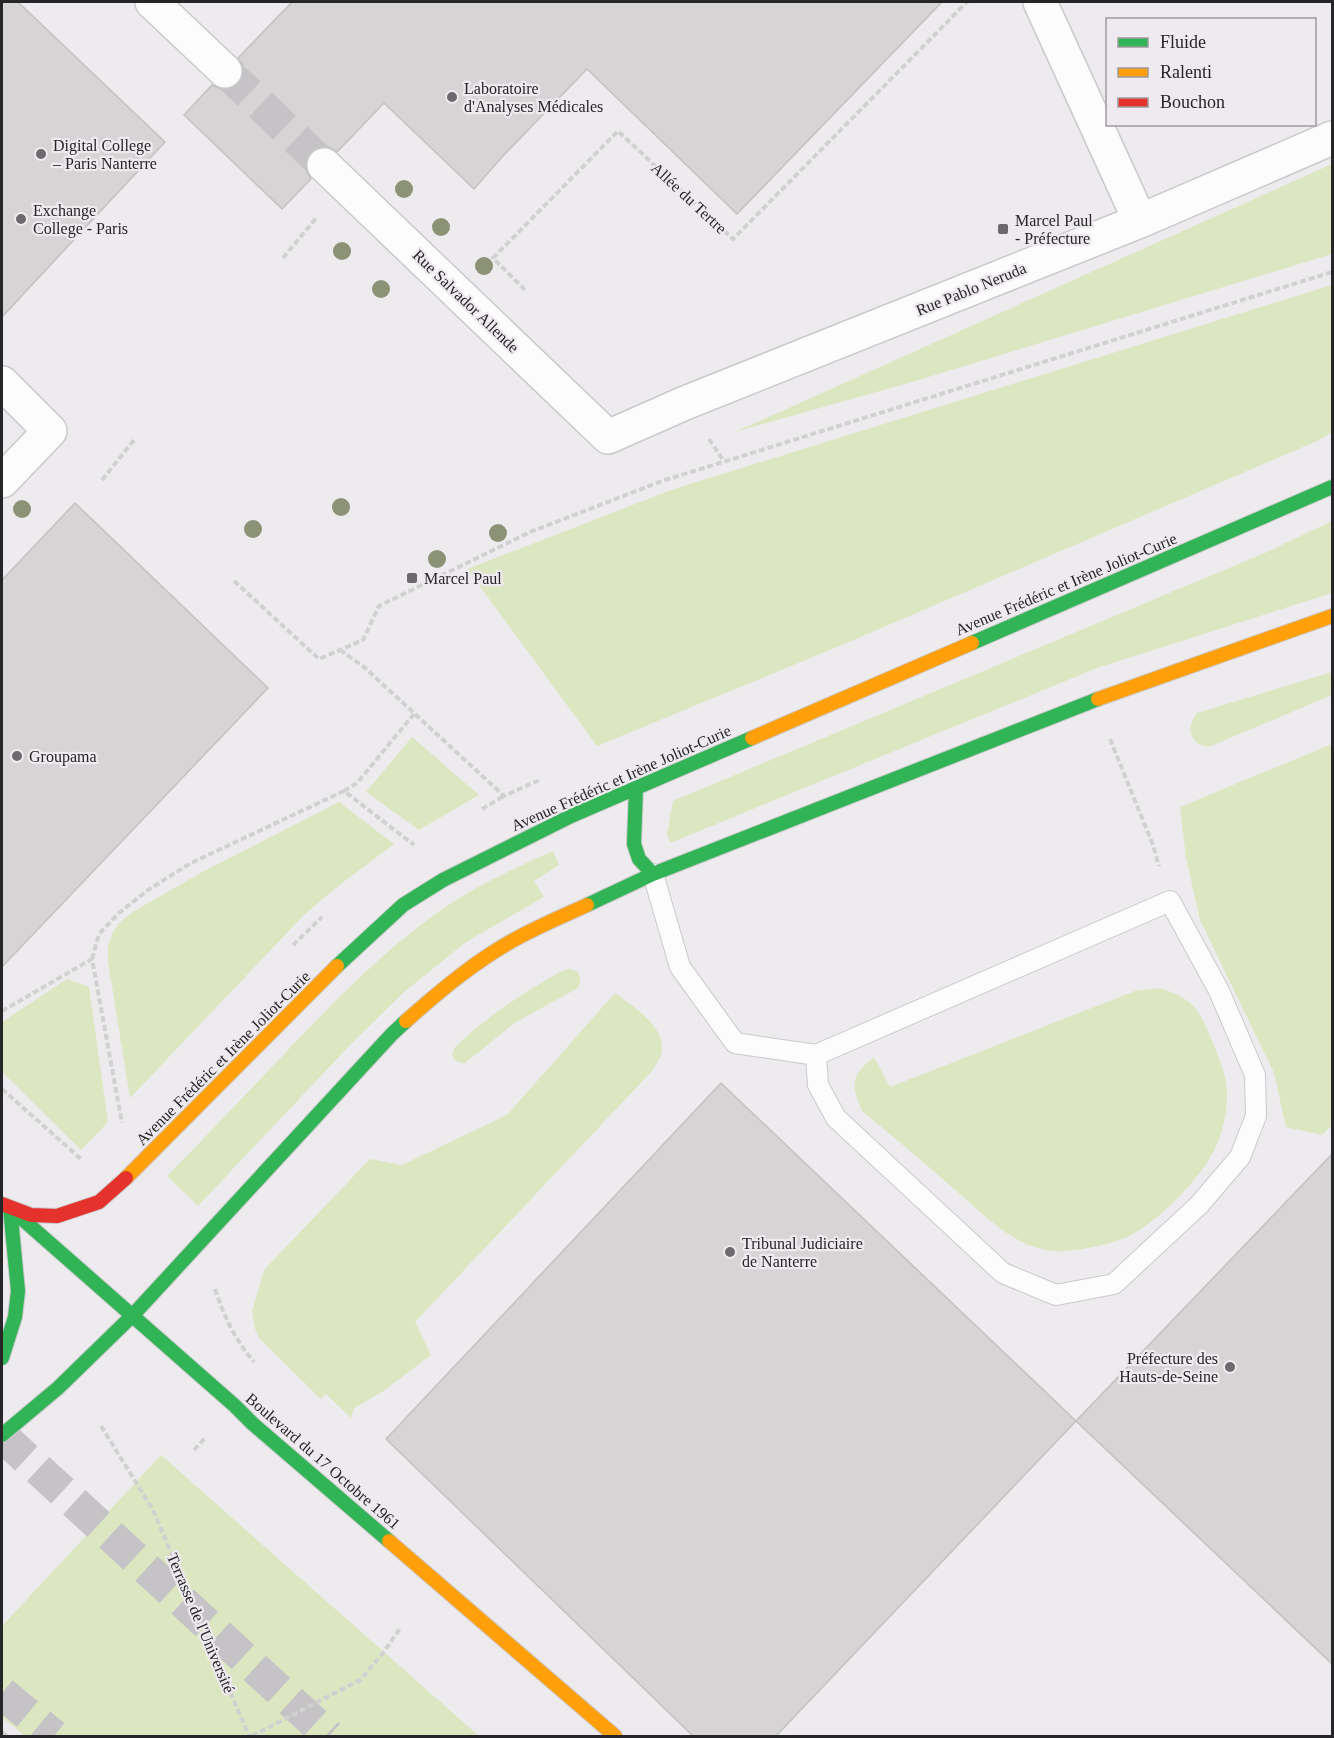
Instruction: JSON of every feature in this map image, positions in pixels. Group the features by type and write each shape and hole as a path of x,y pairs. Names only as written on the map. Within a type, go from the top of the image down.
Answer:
{"main road":[{"name":"Avenue Frédéric et Irène Joliot-Curie","path":"6,1206 31,1215 57,1216 99,1202 127,1179 339,964 404,905 443,880 544,829 636,788 1332,487"},
{"path":"2,1435 58,1388 132,1316 392,1034 441,990 487,956 522,935 653,874 1095,700 1332,616"},
{"path":"636,788 634,844 639,859 653,874"},
{"path":"2,1358 17,1303 17,1279 6,1206"},
{"name":"Boulevard du 17 Octobre 1961","path":"6,1206 253,1424 615,1737"}],"street":[{"path":"152,2 225,71"},
{"path":"1040,2 1140,221"},
{"name":"Rue Pablo Neruda","path":"608,437 1140,221 1332,138"},
{"name":"Rue Salvador Allende","path":"334,175 608,437"},
{"path":"2,383 50,431 2,481"}],"lane":[{"path":"653,874 680,967 735,1043 816,1054 1170,901 1220,991 1255,1075 1256,1116 1240,1157 1199,1205 1114,1284 1056,1295 1003,1273 836,1118 818,1085 816,1054"}],"path":[{"name":"Allée du Tertre","path":"525,290 493,258 618,131 734,239 967,2"},
{"path":"283,258 334,175"},
{"path":"234,581 319,659 363,640 379,606 530,532 662,481 1332,272"},
{"path":"102,480 134,440"},
{"path":"340,650 364,668 504,796 537,781 540,788"},
{"path":"1095,700 1153,845"},
{"path":"122,1124 92,959 99,934 119,913 148,890 191,863 357,783 414,714"},
{"path":"344,790 414,845"},
{"path":"2,1011 92,959"},
{"path":"2,1089 83,1161 90,1155"},
{"path":"215,1288 224,1315 241,1348 256,1365"},
{"name":"Terrasse de l'Université","path":"101,1426 153,1510 251,1737 360,1680 401,1628"},
{"path":"2,1732 7,1737"}],"green space":[{"path":"1332,164 1332,254 912,382 735,432"},
{"path":"1332,285 1332,432 1317,441 842,645 597,746 467,569 674,489"},
{"path":"1332,521 1332,593 1097,668 670,843 667,835 673,801 1267,552"},
{"path":"1332,672 1332,695 1211,746 1198,744 1192,736 1191,724 1197,713"},
{"path":"412,737 479,795 419,830 366,792"},
{"path":"1332,744 1332,1125 1322,1135 1286,1127 1274,1073 1200,920 1186,858 1180,807"},
{"path":"339,802 394,844 304,915 130,1098 108,962 108,946 120,922 136,910 204,871"},
{"path":"553,851 559,865 534,881 544,897 466,942 404,992 351,1044 198,1206 167,1176 330,1007 394,946 441,910 468,893"},
{"path":"564,970 577,971 579,975 578,988 516,1022 465,1063 453,1058 454,1048 506,1005"},
{"path":"67,979 89,987 108,1122 81,1150 2,1072 2,1022"},
{"path":"1159,988 1188,1002 1204,1022 1218,1054 1225,1078 1227,1099 1225,1116 1215,1149 1195,1179 1172,1204 1146,1226 1122,1239 1092,1247 1057,1251 1029,1245 994,1224 862,1111 856,1094 855,1081 860,1070 874,1057 890,1087 1135,991"},
{"path":"615,993 646,1017 658,1032 662,1053 652,1071 415,1322 431,1355 382,1392 354,1408 351,1418 326,1394 321,1399 260,1339 255,1329 252,1311 264,1270 370,1159 402,1165 507,1115"},
{"path":"161,1455 479,1736 25,1736 2,1717 2,1626"}],"building":[{"path":"2,2 18,2 165,142 2,317"},
{"path":"292,2 942,2 737,214 587,69 474,189 384,103 337,152 329,147 319,147 310,153 306,160 306,170 311,179 282,209 184,115 212,85 221,89 231,89 238,84 243,75 243,65 238,58"},
{"path":"75,503 268,688 2,967 2,580"},
{"name":"Tribunal Judiciaire de Nanterre","path":"721,1083 1076,1421 775,1737 694,1737 386,1439"},
{"name":"Préfecture des Hauts-de-Seine","path":"1332,1154 1332,1664 1076,1421"}],"tunnel":[{"path":"225,71 324,165"},
{"path":"2,1436 329,1736"},
{"path":"2,1693 54,1736"}],"traffic: fast":[{"path":"972,643 1332,487"},
{"path":"587,905 653,874 1098,699"},
{"path":"337,966 403,905 443,880 571,816 752,738"},
{"path":"636,788 634,844 639,859 653,874"},
{"path":"2,1435 58,1388 132,1316 406,1021"},
{"path":"2,1358 15,1317 18,1291 10,1208"},
{"path":"11,1209 253,1424 389,1541"}],"traffic: slow":[{"path":"1098,699 1332,616"},
{"path":"752,738 972,643"},
{"path":"406,1021 492,953 531,931 587,905"},
{"path":"126,1178 337,966"},
{"path":"389,1541 615,1736"}],"traffic: jam":[{"path":"2,1204 31,1215 57,1216 99,1202 126,1178"}],"place":[{"name":"Laboratoire d'Analyses Médicales","path":"452,97"},
{"name":"Digital College – Paris Nanterre","path":"41,154"},
{"name":"Exchange College - Paris","path":"21,219"},
{"name":"Marcel Paul - Préfecture","path":"1003,229"},
{"name":"Marcel Paul","path":"412,578"},
{"name":"Groupama","path":"17,756"},
{"name":"Tribunal Judiciaire de Nanterre","path":"730,1252"},
{"name":"Préfecture des Hauts-de-Seine","path":"1230,1367"}]}
